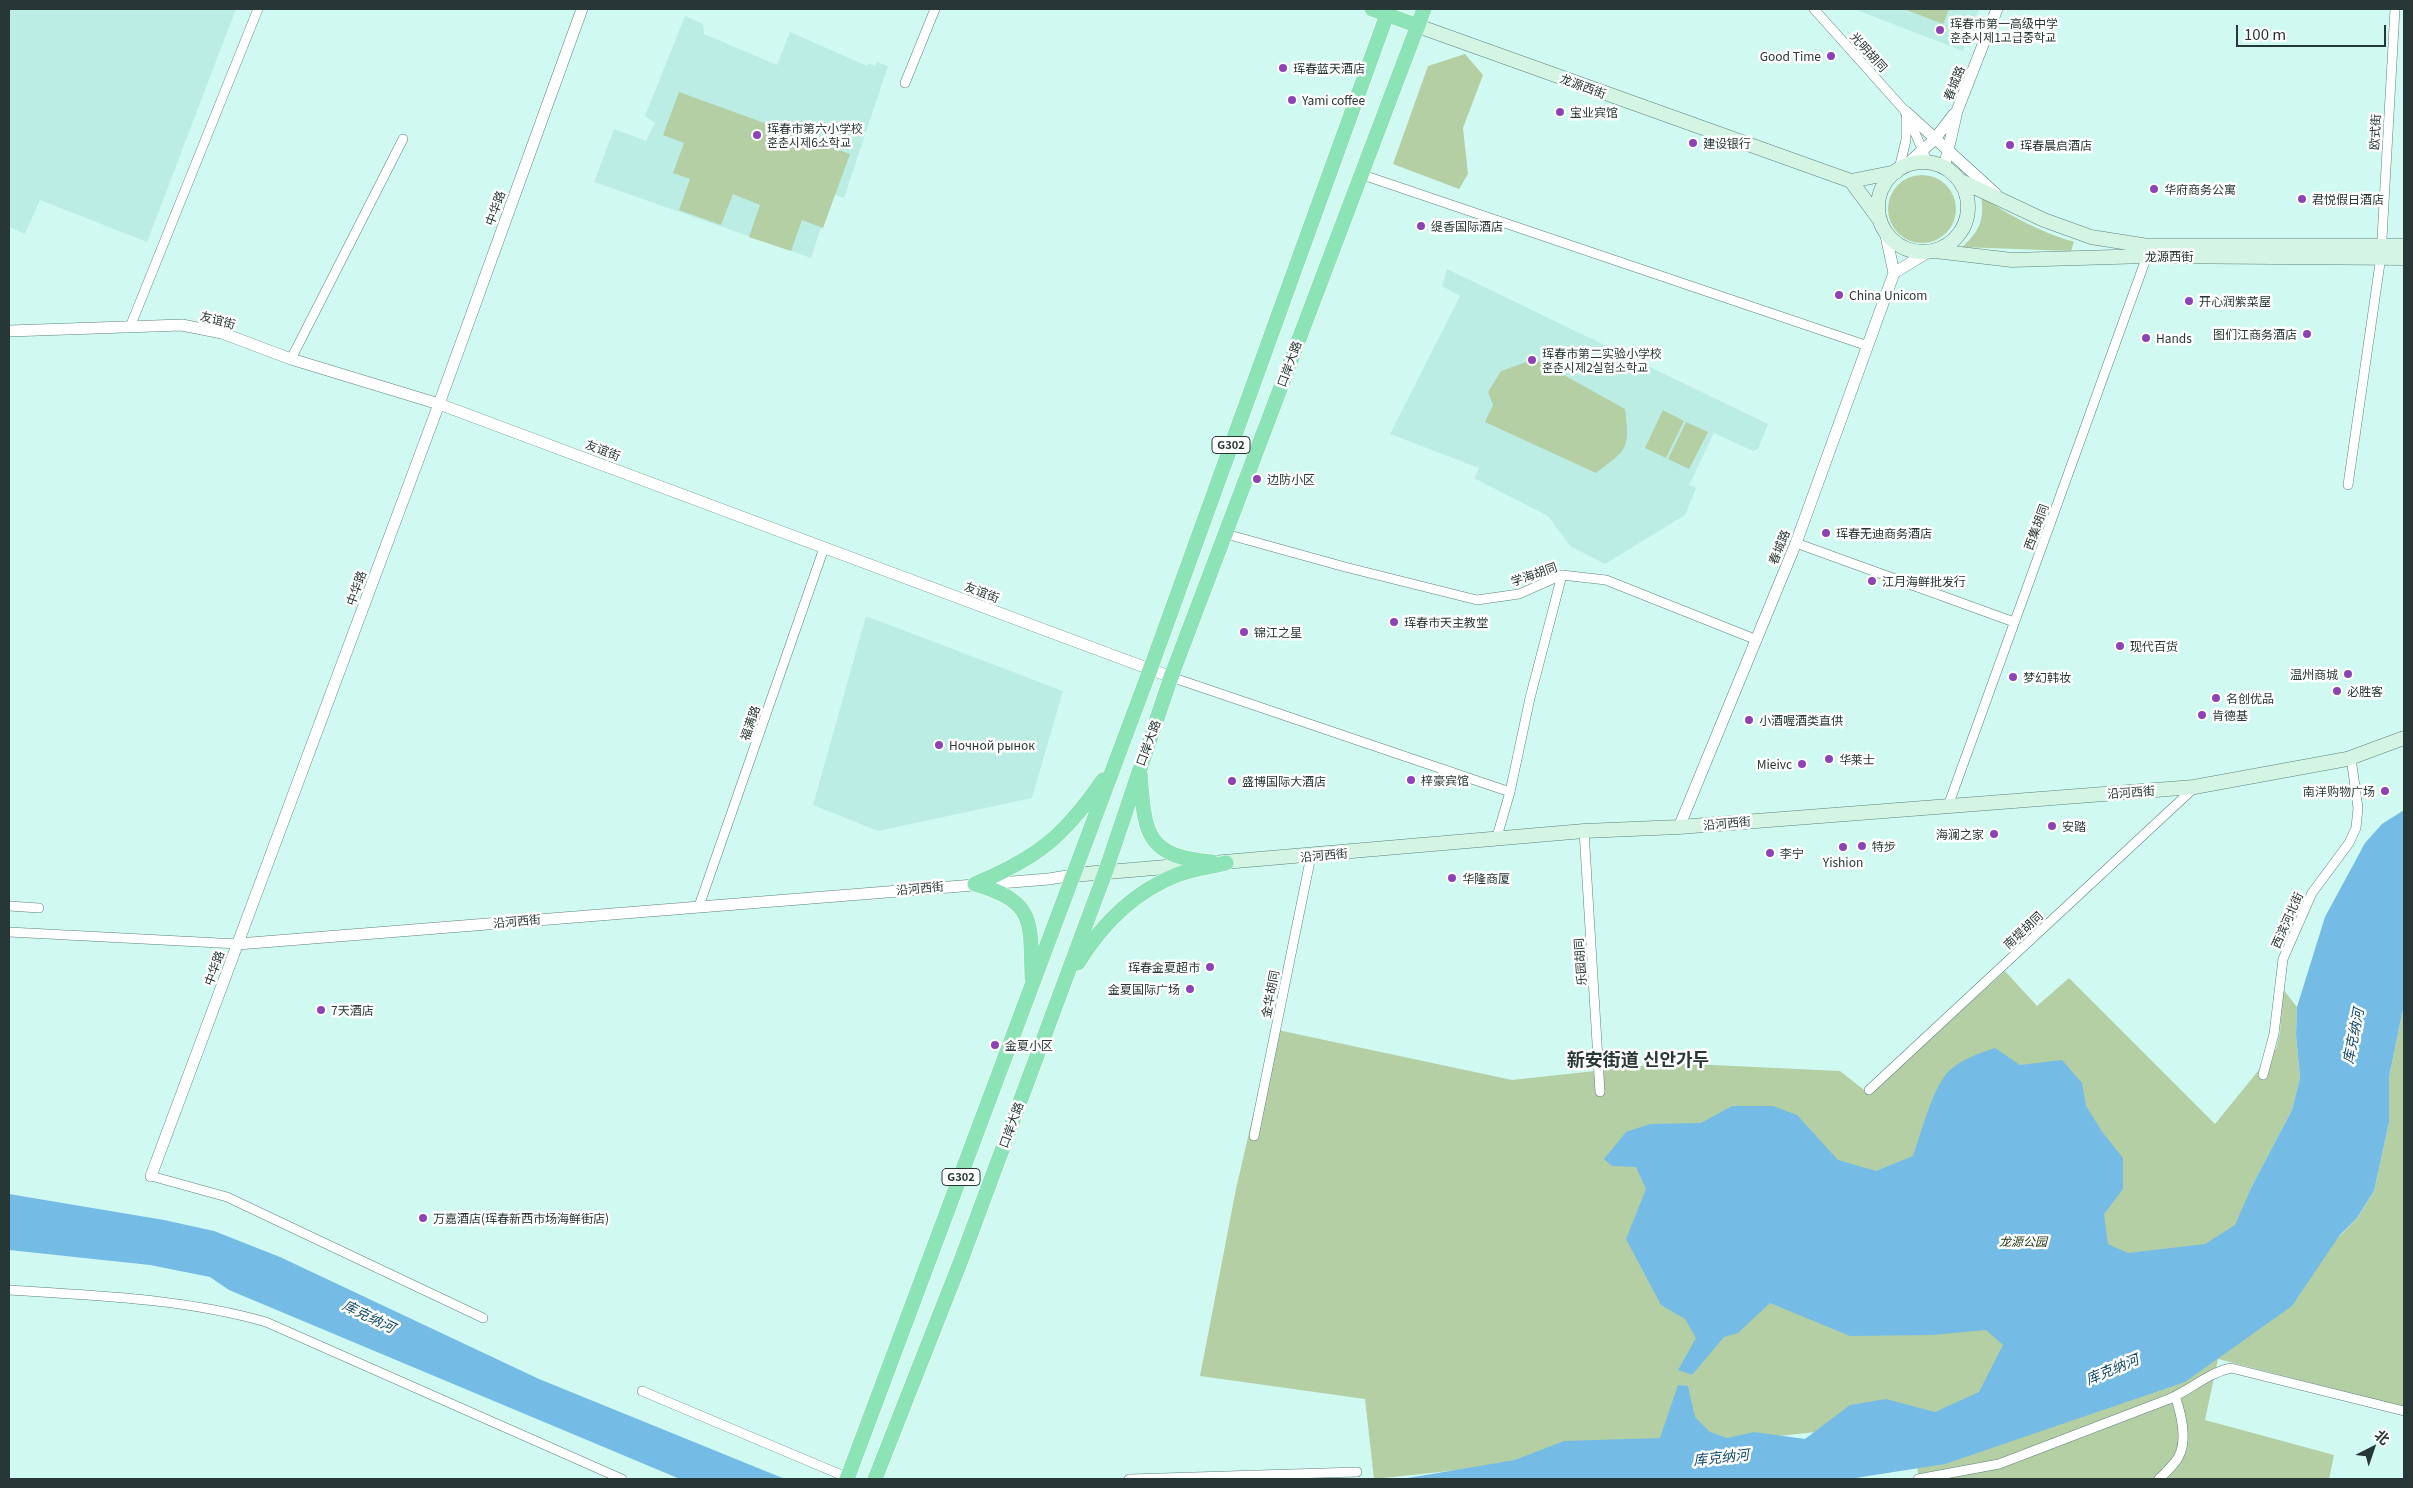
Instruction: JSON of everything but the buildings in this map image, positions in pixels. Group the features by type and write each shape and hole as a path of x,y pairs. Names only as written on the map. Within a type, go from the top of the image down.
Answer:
{"highway":[{"name":"口岸大路","path":"875,1479 960,1263 1105,873 1140,765 1172,677 1360,174 1424,9"},
{"name":"口岸大路","path":"849,1479 1150,670 1382,10"},
{"name":"龙源西街","path":"1382,10 1418,26"},
{"path":"975,884 1029,858 1066,829 1116,762"},
{"path":"1140,765 1145,821 1149,832 1157,844 1171,855 1183,859 1226,863"},
{"path":"1061,991 1093,939 1117,914 1160,883 1179,874 1226,863"},
{"path":"975,884 1006,895 1020,907 1030,927 1033,984"}],"main road":[{"name":"龙源西街","path":"1418,26 1851,181"},
{"path":"1925,157 1944,168 1959,180 1967,200 1966,222 1959,235 1948,245 1932,251 1916,252 1904,248 1883,225 1851,181 1900,169 1925,157"},
{"path":"1883,225 1878,206 1880,193 1886,181 1900,169"},
{"name":"龙源西街","path":"1959,180 2007,204 2090,237 2148,246 2381,251 2404,258"},
{"name":"龙源西街","path":"1932,251 2012,260 2381,251 2404,246"},
{"name":"沿河西街","path":"1073,875 1584,832 1679,827 2194,787 2351,758 2404,738"}],"street":[{"path":"130,327 258,9"},
{"name":"中华路","path":"151,1176 439,404 582,9"},
{"path":"905,83 935,9"},
{"name":"光明胡同","path":"1814,9 1906,112 1925,157"},
{"name":"春城路","path":"1957,111 1997,9"},
{"name":"欧式街","path":"2348,485 2381,251 2395,9"},
{"path":"1925,157 1934,140 1957,111"},
{"path":"1944,168 1957,111"},
{"path":"1906,112 1948,153 2007,204"},
{"path":"1900,169 1906,140 1906,112"},
{"path":"291,359 404,139"},
{"path":"1360,174 1868,346"},
{"path":"1883,225 1894,273 1932,251"},
{"name":"西集胡同","path":"1948,806 2147,256"},
{"name":"春城路","path":"1679,827 1796,543 1894,273"},
{"name":"友谊街","path":"9,331 182,325 222,333 291,359 439,404 1172,677"},
{"name":"学海胡同","path":"1226,534 1477,600 1519,594 1562,575 1606,580 1757,640"},
{"path":"1796,543 2014,622"},
{"name":"福满路","path":"699,906 824,548"},
{"path":"1496,840 1510,792 1530,698 1562,575"},
{"path":"1172,677 1510,792"},
{"name":"西滨河北街","path":"2263,1075 2274,1034 2283,959 2312,894 2349,844 2356,828 2358,808 2351,758"},
{"name":"南堤胡同","path":"1869,1090 2194,787"},
{"name":"乐园胡同","path":"1584,832 1600,1092"},
{"name":"金华胡同","path":"1254,1136 1310,856"},
{"name":"沿河西街","path":"238,944 1050,879 1073,875"},
{"path":"9,906 39,908"},
{"path":"9,932 238,944"},
{"path":"151,1176 227,1197 483,1318"},
{"path":"9,1290 178,1303 225,1310 266,1322 622,1479"},
{"path":"1918,1479 1999,1464 2190,1390 2217,1371 2231,1368 2404,1411"},
{"path":"642,1391 849,1479"},
{"path":"2159,1479 2178,1458 2182,1444 2181,1413 2175,1396"},
{"path":"1129,1479 1357,1472"}],"shaded area":[{"path":"9,9 236,9 147,242 40,200 25,234 9,227"},
{"name":"珲春市第一高级中学 훈춘시제1고급중학교","path":"1854,9 1979,9 1963,51"},
{"name":"珲春市第六小学校 훈춘시제6소학교","path":"685,16 703,24 704,34 777,65 790,32 867,66 869,63 875,66 877,62 888,66 844,198 832,194 811,258 594,182 614,129 646,141 655,123 645,116"},
{"name":"珲春市第二实验小学校 훈춘시제2실험소학교","path":"1447,269 1768,424 1758,449 1753,451 1714,433 1689,485 1696,488 1685,515 1605,564 1570,546 1548,516 1474,478 1479,468 1390,434 1460,296 1442,286"},
{"name":"Ночной рынок","path":"866,616 1063,691 1032,798 878,831 813,805"}],"green space":[{"path":"1904,9 1949,9 1943,24"},
{"path":"1465,54 1483,75 1463,128 1468,174 1459,189 1393,164 1428,66"},
{"path":"679,92 850,154 823,228 802,220 791,251 749,237 760,205 733,194 721,225 679,210 690,179 673,173 684,143 663,135"},
{"path":"1922,175 1935,178 1946,185 1953,196 1956,209 1953,222 1946,233 1935,240 1922,243 1909,240 1898,233 1891,222 1888,209 1891,196 1898,185 1909,178"},
{"path":"1981,196 2026,223 2074,242 2071,251 1962,247 1977,231 1982,212"},
{"path":"1535,359 1625,409 1627,432 1624,447 1621,453 1596,473 1485,422 1493,405 1488,392 1501,371"},
{"path":"1663,410 1684,421 1666,458 1645,448"},
{"path":"1686,422 1708,432 1689,469 1668,459"},
{"name":"龙源公园","path":"2005,971 2037,1006 2069,978 2215,1124 2276,1049 2280,1033 2283,989 2297,1007 2296,1034 2300,1078 2292,1110 2252,1186 2243,1211 2340,1236 2358,1217 2374,1191 2389,1122 2389,1077 2404,1004 2404,1407 2218,1359 2205,1420 2334,1455 2329,1479 1919,1479 1910,1422 1374,1479 1365,1399 1200,1376 1236,1189 1273,1029 1512,1080 1669,1063 1840,1071 1869,1094"}],"water":[{"name":"库克纳河","path":"2404,810 2404,1004 2389,1077 2389,1122 2374,1191 2357,1218 2339,1236 2292,1306 2185,1382 1945,1464 1849,1479 1402,1479 1515,1460 1564,1441 1660,1438 1678,1385 1688,1386 1695,1417 1710,1432 1727,1438 1754,1432 1805,1439 1850,1405 1886,1399 1935,1412 1979,1392 2003,1345 1986,1330 1933,1335 1850,1336 1770,1303 1738,1333 1724,1337 1692,1375 1678,1370 1696,1338 1685,1319 1661,1305 1626,1239 1646,1189 1636,1167 1612,1166 1604,1159 1626,1132 1650,1124 1701,1123 1732,1106 1773,1106 1797,1115 1838,1160 1876,1171 1913,1156 1936,1090 1947,1073 1963,1061 1995,1048 2020,1065 2062,1060 2082,1083 2086,1106 2103,1133 2123,1158 2123,1189 2104,1214 2108,1244 2128,1253 2205,1244 2235,1225 2252,1186 2292,1110 2300,1078 2296,1034 2297,1007 2325,917 2365,843 2382,824"},
{"name":"库克纳河","path":"9,1194 164,1220 214,1231 280,1257 539,1379 785,1479 680,1479 229,1290 210,1277 150,1265 9,1250"}],"place":[{"name":"珲春市第一高级中学 훈춘시제1고급중학교","path":"1940,30"},
{"name":"Good Time","path":"1831,56"},
{"name":"珲春蓝天酒店","path":"1283,68"},
{"name":"Yami coffee","path":"1292,100"},
{"name":"宝业宾馆","path":"1560,112"},
{"name":"珲春市第六小学校 훈춘시제6소학교","path":"757,135"},
{"name":"建设银行","path":"1693,143"},
{"name":"珲春晨启酒店","path":"2010,145"},
{"name":"华府商务公寓","path":"2154,189"},
{"name":"君悦假日酒店","path":"2302,199"},
{"name":"缇香国际酒店","path":"1421,226"},
{"name":"China Unicom","path":"1839,295"},
{"name":"开心润紫菜屋","path":"2189,301"},
{"name":"图们江商务酒店","path":"2307,334"},
{"name":"Hands","path":"2146,338"},
{"name":"珲春市第二实验小学校 훈춘시제2실험소학교","path":"1532,360"},
{"name":"边防小区","path":"1257,479"},
{"name":"珲春无迪商务酒店","path":"1826,533"},
{"name":"江月海鲜批发行","path":"1872,581"},
{"name":"珲春市天主教堂","path":"1394,622"},
{"name":"锦江之星","path":"1244,632"},
{"name":"现代百货","path":"2120,646"},
{"name":"温州商城","path":"2348,674"},
{"name":"梦幻韩妆","path":"2013,677"},
{"name":"必胜客","path":"2337,691"},
{"name":"名创优品","path":"2216,698"},
{"name":"肯德基","path":"2202,715"},
{"name":"小酒喔酒类直供","path":"1749,720"},
{"name":"Ночной рынок","path":"939,745"},
{"name":"华莱士","path":"1829,759"},
{"name":"Mieivc","path":"1802,764"},
{"name":"梓豪宾馆","path":"1411,780"},
{"name":"盛博国际大酒店","path":"1232,781"},
{"name":"南洋购物广场","path":"2385,791"},
{"name":"安踏","path":"2052,826"},
{"name":"海澜之家","path":"1994,834"},
{"name":"特步","path":"1862,846"},
{"name":"Yishion","path":"1843,847"},
{"name":"李宁","path":"1770,853"},
{"name":"华隆商厦","path":"1452,878"},
{"name":"珲春金夏超市","path":"1210,967"},
{"name":"金夏国际广场","path":"1190,989"},
{"name":"7天酒店","path":"321,1010"},
{"name":"金夏小区","path":"995,1045"},
{"name":"万嘉酒店(珲春新西市场海鲜街店)","path":"423,1218"}],"district":[{"name":"新安街道 신안가두","path":"1638,1059"}]}
